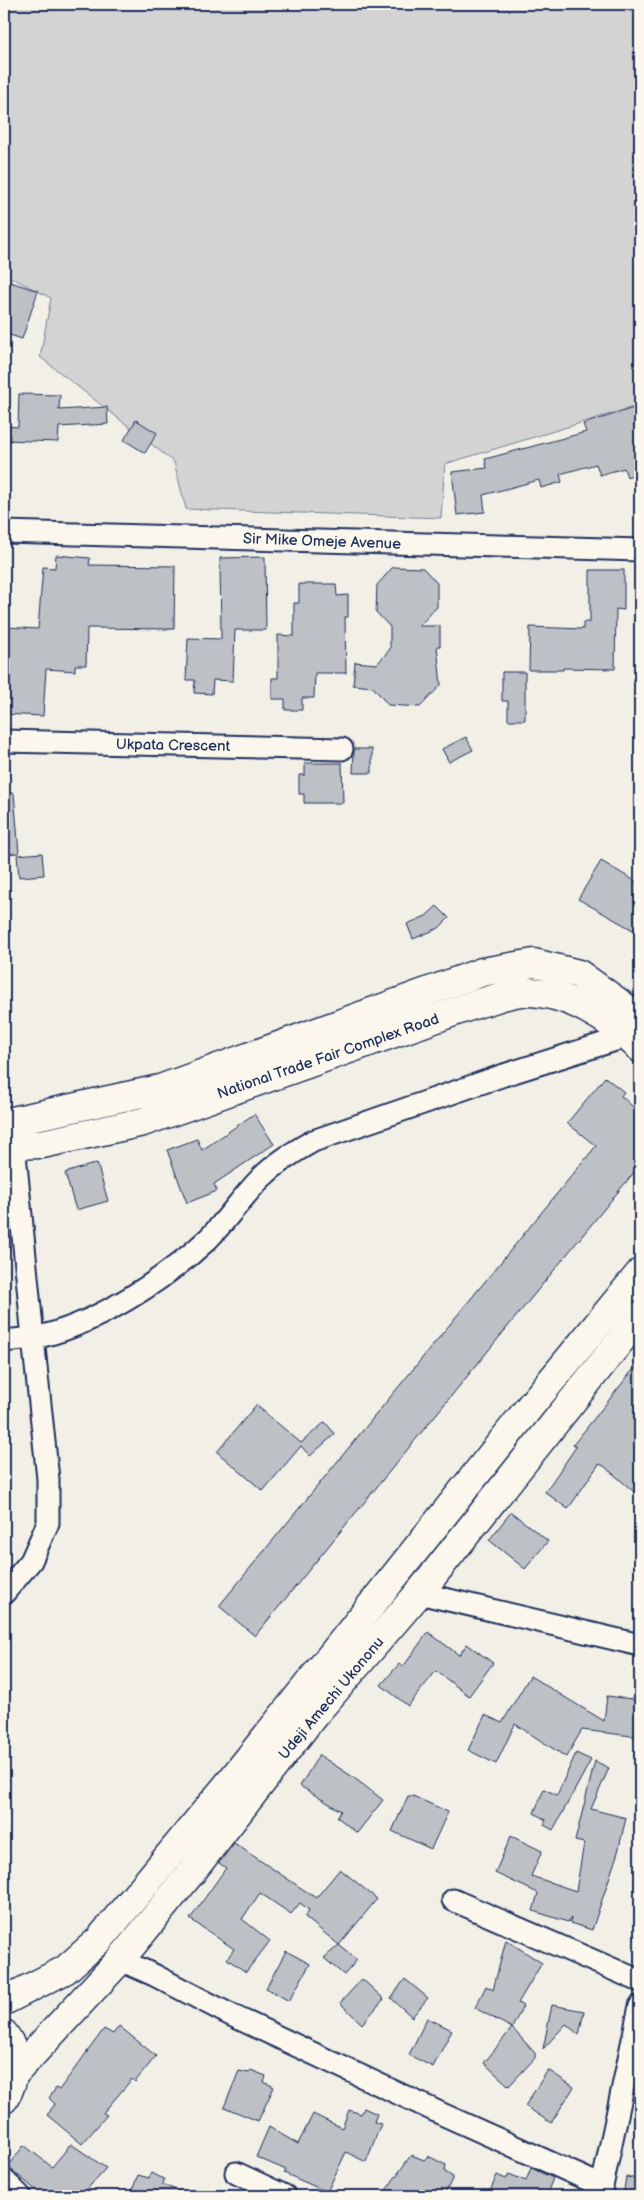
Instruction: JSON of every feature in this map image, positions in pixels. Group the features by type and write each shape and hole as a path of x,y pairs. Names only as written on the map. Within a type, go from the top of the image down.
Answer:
{"main road":[{"name":"National Trade Fair Complex Road","path":"7,1137 42,1144 143,1122 264,1078 479,1004 523,991 565,998 618,1028 636,1034"},
{"name":"Udeji Amechi Ukononu","path":"14,2074 120,1960 194,1869 305,1707 532,1404 640,1273"},
{"name":"Udeji Amechi Ukononu","path":"4,2001 65,1970 99,1940 305,1707 419,1593 640,1316"},
{"path":"4,2034 13,2055 14,2074 10,2090 4,2099"}],"street":[{"name":"Sir Mike Omeje Avenue","path":"4,532 640,550"},
{"name":"Ukpata Crescent","path":"4,741 342,749"},
{"path":"4,1342 52,1335 82,1323 161,1277 208,1238 261,1178 288,1155 314,1140 504,1075 636,1034"},
{"path":"4,1593 31,1561 48,1522 48,1479 33,1338 7,1137"},
{"path":"419,1593 640,1645"},
{"path":"453,1900 640,1981"},
{"path":"120,1960 601,2191 640,2006"},
{"path":"236,2173 285,2196"},
{"path":"4,2180 20,2196"}],"shaded area":[{"path":"4,4 640,4 640,405 445,464 441,518 186,509 174,462 40,357 51,298 4,274"}],"building":[{"path":"4,280 38,291 22,339 4,333"},
{"path":"19,394 60,395 59,410 107,407 108,424 59,427 58,442 4,440 4,426 18,427"},
{"path":"640,406 640,472 627,477 624,468 600,475 596,464 560,474 562,482 541,488 539,480 483,495 485,512 457,515 452,472 487,468 485,459 586,432 583,424"},
{"path":"136,420 157,433 145,453 124,440"},
{"path":"56,555 90,558 89,565 175,566 174,629 87,628 86,665 75,665 75,671 46,669 43,716 4,714 7,627 38,629 43,567 55,568"},
{"path":"265,557 266,630 235,630 233,681 213,680 212,694 194,693 195,680 186,680 188,638 221,639 220,558"},
{"path":"393,567 423,568 437,583 437,607 419,626 440,626 440,646 437,646 441,685 420,707 388,705 373,687 353,685 355,662 377,664 390,649 390,627 376,612 377,585"},
{"path":"590,570 624,570 624,610 616,609 615,669 563,668 563,670 529,670 530,627 583,629 583,622 590,622"},
{"path":"299,584 336,584 337,596 348,595 348,617 345,617 346,673 315,673 314,698 302,698 302,710 285,710 285,699 272,699 272,678 278,678 278,635 294,636 294,603 299,603"},
{"path":"502,672 525,672 525,720 508,720 508,701 502,701"},
{"path":"466,737 473,750 449,762 442,749"},
{"path":"354,749 372,749 372,773 353,773"},
{"path":"305,763 342,763 343,803 304,803 304,794 299,794 299,775 305,775"},
{"path":"4,793 14,793 19,853 4,854"},
{"path":"42,853 44,875 19,877 17,855"},
{"path":"601,861 640,884 640,934 578,899"},
{"path":"437,906 449,918 439,928 413,939 407,924 426,916"},
{"path":"605,1077 624,1092 621,1096 640,1113 640,1165 255,1636 219,1606 596,1146 567,1123"},
{"path":"254,1114 274,1144 214,1184 217,1191 187,1203 167,1150 197,1139 202,1150"},
{"path":"97,1163 108,1201 76,1210 65,1173"},
{"path":"640,1361 640,1497 604,1466 599,1464 568,1509 545,1492 576,1447 573,1445"},
{"path":"256,1405 301,1443 325,1422 335,1434 310,1456 301,1446 263,1491 217,1452"},
{"path":"511,1512 548,1541 525,1569 489,1540"},
{"path":"428,1632 459,1655 467,1644 493,1663 469,1696 436,1671 408,1706 381,1685 399,1664 403,1667"},
{"path":"530,1676 604,1721 607,1696 640,1700 640,1737 582,1730 566,1757 515,1724 496,1764 468,1750 485,1715 502,1723"},
{"path":"576,1753 591,1760 553,1830 544,1825 546,1820 534,1813 544,1789 557,1795"},
{"path":"319,1755 353,1777 383,1800 357,1833 337,1817 341,1811 300,1786"},
{"path":"595,1761 609,1768 591,1809 626,1818 618,1852 592,1930 570,1923 571,1918 568,1922 533,1911 538,1893 495,1873 511,1836 542,1851 531,1876 576,1891 584,1843 575,1841"},
{"path":"408,1796 413,1796 448,1812 431,1849 392,1831"},
{"path":"234,1843 316,1898 340,1869 377,1899 339,1945 305,1917 309,1910 300,1903 291,1914 260,1893 242,1919 270,1941 246,1972 227,1959 234,1949 190,1919 226,1868 219,1863"},
{"path":"506,1940 542,1963 518,2003 523,2006 512,2028 475,2008 486,1986 493,1990"},
{"path":"339,1945 357,1960 344,1975 324,1958"},
{"path":"286,1951 310,1964 289,2001 266,1988"},
{"path":"362,1979 384,1999 362,2024 340,2003"},
{"path":"405,1979 428,1998 412,2017 391,1998"},
{"path":"552,2005 584,2011 579,2035 566,2024 543,2049"},
{"path":"427,2018 452,2030 433,2067 409,2055"},
{"path":"119,2026 156,2056 135,2082 132,2079 103,2113 107,2115 82,2144 47,2115 55,2104 49,2098 56,2088 59,2090 104,2029 113,2034"},
{"path":"512,2028 535,2053 535,2058 509,2086 484,2063"},
{"path":"251,2070 266,2076 264,2082 274,2087 258,2121 224,2107 239,2071 249,2073"},
{"path":"548,2070 574,2087 551,2123 525,2106"},
{"path":"364,2108 377,2114 374,2122 381,2124 366,2162 346,2152 327,2192 284,2173 286,2170 256,2157 269,2127 298,2144 313,2114 342,2128 349,2110 361,2114"},
{"path":"71,2144 106,2168 81,2196 43,2196 8,2167 24,2145 52,2167"},
{"path":"411,2155 424,2160 428,2156 446,2165 445,2172 453,2177 444,2196 382,2196"},
{"path":"531,2168 553,2178 546,2196 488,2196 497,2175 506,2179 509,2174 526,2181"},
{"path":"151,2173 164,2179 163,2185 188,2194 187,2196 130,2196 138,2175 149,2178"},
{"path":"626,2177 640,2179 640,2196 623,2196"}]}
